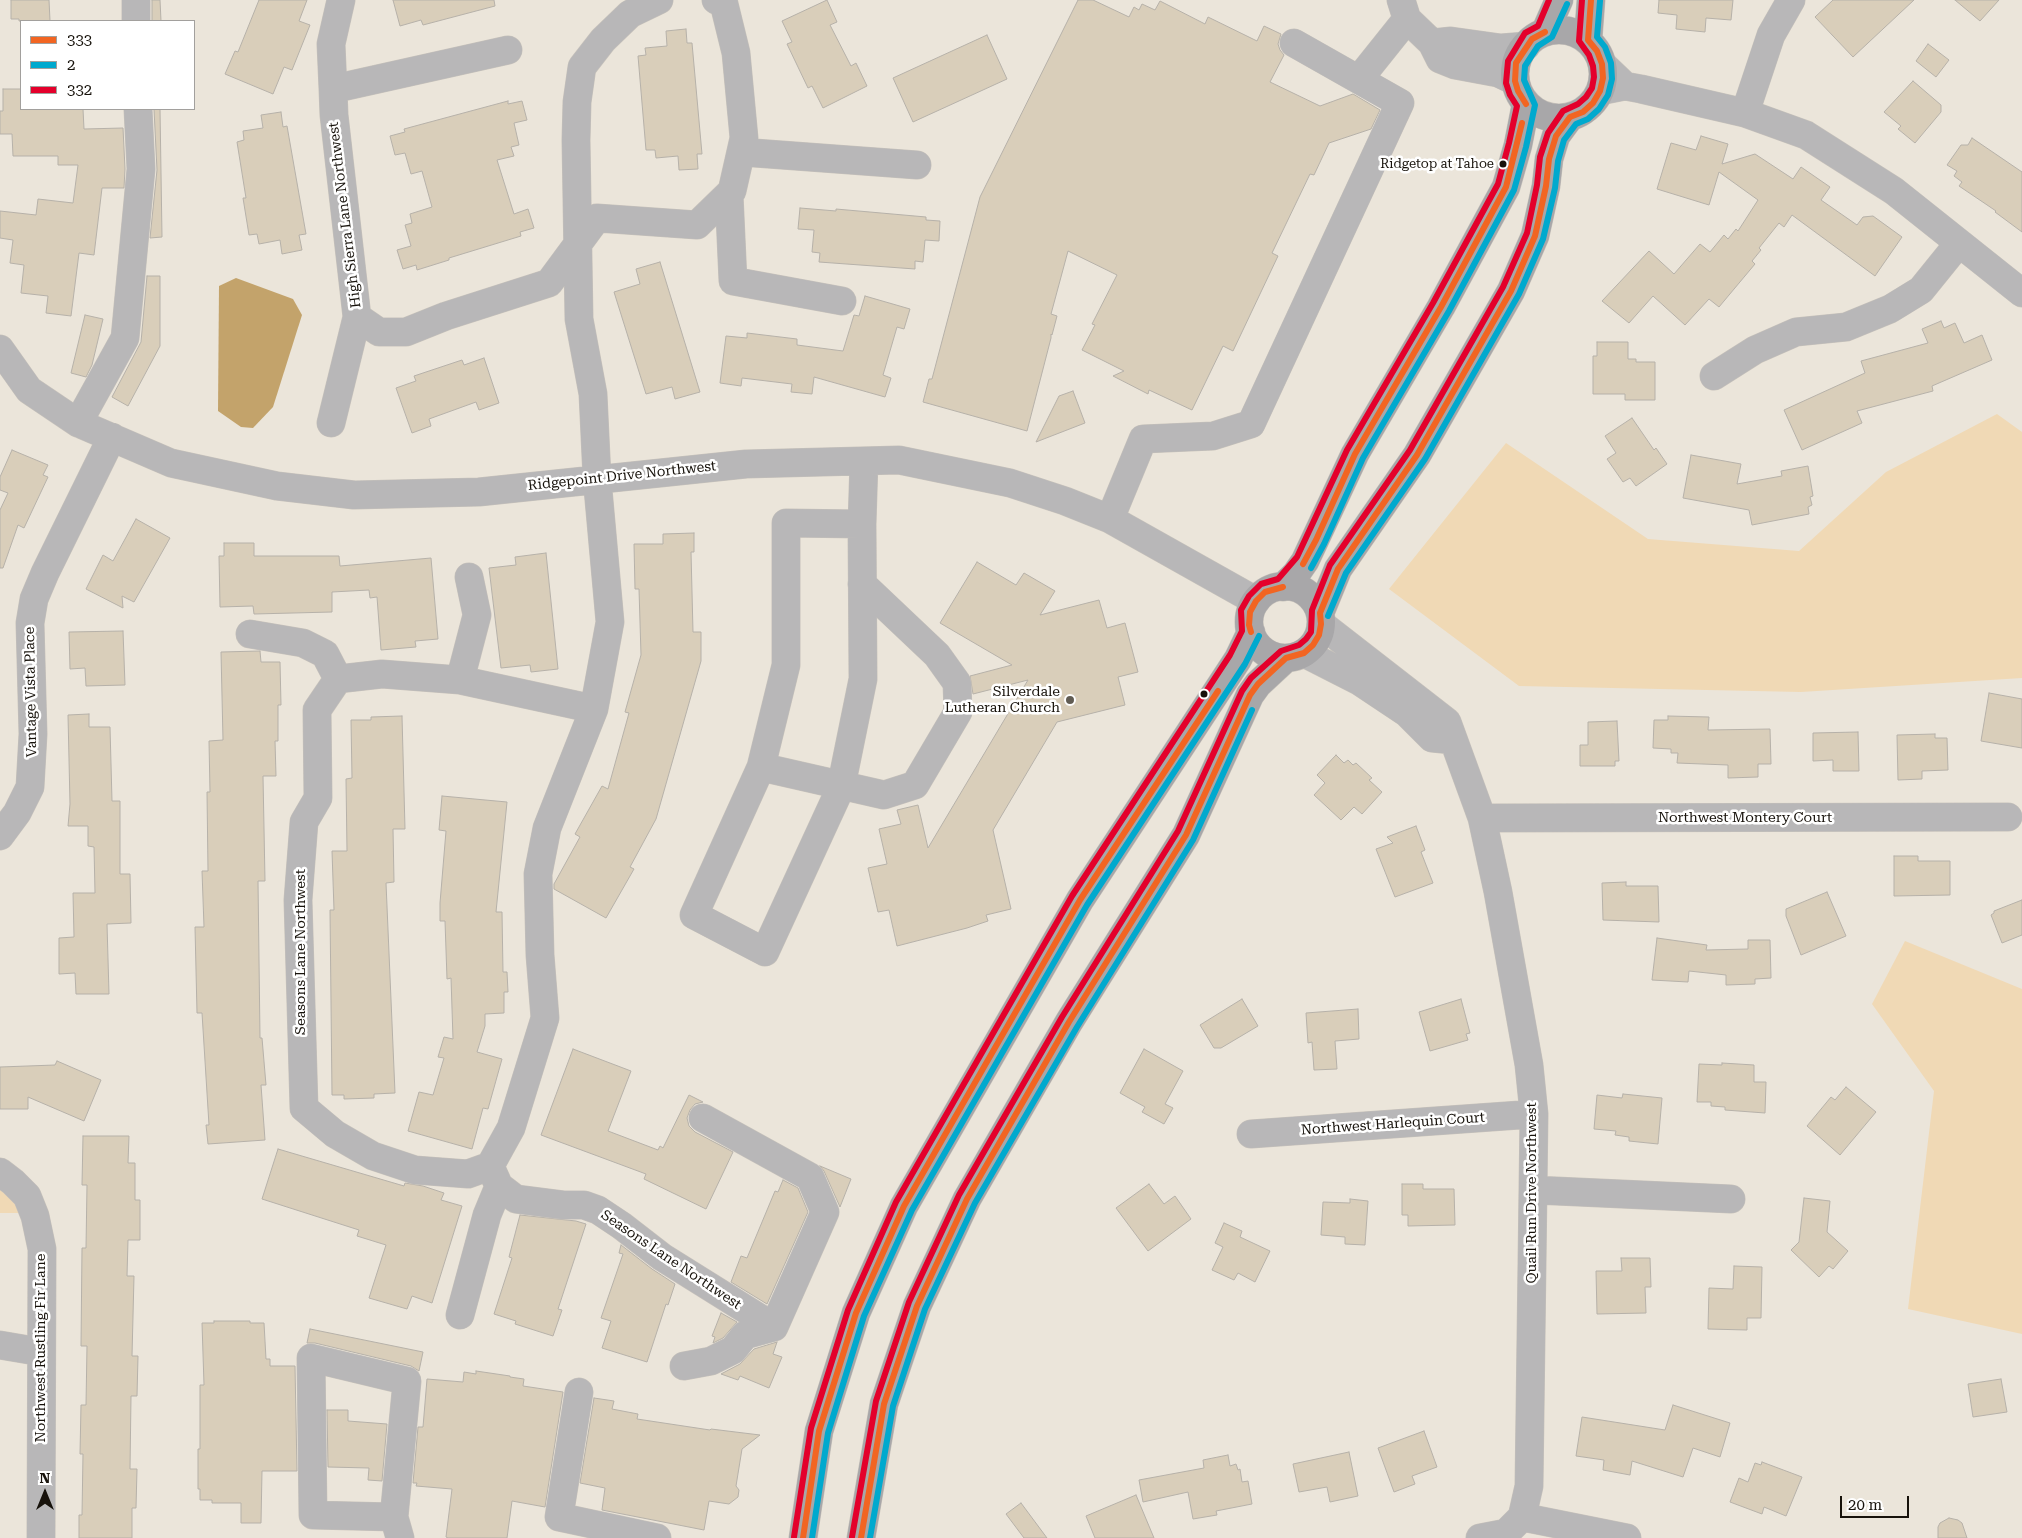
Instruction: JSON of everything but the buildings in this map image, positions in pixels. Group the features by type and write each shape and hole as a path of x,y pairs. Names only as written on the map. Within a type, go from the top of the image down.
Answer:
{"main road":[{"path":"1283,587 1296,574 1305,561 1355,454 1441,307 1506,188 1518,145 1521,92 1516,63 1535,39 1559,0"},
{"path":"1588,40 1592,0"},
{"path":"1521,92 1535,112 1546,117 1558,118 1570,117 1583,112 1613,88 1603,78 1602,64 1597,51 1588,40 1575,33 1560,30 1535,39"},
{"path":"861,1538 887,1395 917,1306 967,1198 1069,1022 1186,835 1250,695 1267,674 1313,645 1318,635 1320,618 1338,569 1417,454 1511,291 1535,236 1546,186 1549,159 1556,136 1570,117"},
{"path":"1295,655 1280,658 1259,647 1249,625 1250,612 1256,601 1265,592 1283,587 1298,589 1315,602 1320,618"},
{"path":"803,1538 819,1431 856,1313 904,1206 1080,900 1238,660 1251,632"}],"street":[{"path":"136,0 136,20"},
{"name":"High Sierra Lane Northwest","path":"341,0 330,44 334,115 357,317 379,332 406,332 446,316 549,283 596,218 697,225 729,194"},
{"path":"460,1315 487,1215 495,1176 545,1018 540,955 538,874 547,828 594,709 610,622 597,478 593,394 579,318 577,102 582,67 603,40 630,14 659,0"},
{"path":"716,0 724,4 736,53 744,138 732,191 729,194 733,281 842,301"},
{"path":"1745,113 1771,35 1791,0"},
{"path":"1359,80 1404,9 1432,43 1440,59 1455,65 1498,73 1521,92"},
{"path":"1432,43 1451,41 1501,48 1535,39"},
{"path":"1110,519 1143,439 1213,436 1252,424 1400,103 1294,43"},
{"path":"333,89 508,50"},
{"path":"1613,88 1745,113 1806,135 1894,191 2022,293"},
{"path":"78,423 124,338 141,169 138,110"},
{"path":"741,152 917,164"},
{"path":"1714,376 1755,350 1796,332 1846,327 1890,309 1921,290 1959,243"},
{"path":"330,424 357,317"},
{"name":"Ridgepoint Drive Northwest","path":"0,349 29,390 78,423 171,463 277,486 354,495 479,492 597,478 746,464 899,460 1010,483 1065,501 1110,519 1256,601"},
{"name":"Vantage Vista Place","path":"0,836 17,813 30,787 33,734 30,623 34,599 112,437"},
{"path":"862,524 786,523 786,665 761,767 694,915 765,952 841,787 863,679 862,524 864,461"},
{"path":"460,680 477,615 469,578"},
{"path":"761,767 841,787 884,795 915,785 958,712 957,683 937,655 862,584"},
{"name":"Quail Run Drive Northwest","path":"1320,618 1447,722 1482,818 1498,892 1528,1055 1534,1114 1529,1486 1522,1517"},
{"path":"250,634 303,643 325,654 338,679 382,674 460,680 594,709"},
{"path":"1295,655 1359,680 1406,713 1432,738 1452,740"},
{"name":"Seasons Lane Northwest","path":"338,679 317,710 318,798 304,822 298,900 304,1108 335,1134 373,1156 415,1170 495,1176 516,1198 563,1205 584,1205 598,1210 662,1257 774,1327"},
{"name":"Northwest Montery Court","path":"1482,818 2008,817"},
{"name":"Northwest Harlequin Court","path":"1251,1134 1534,1114"},
{"path":"684,1366 711,1361 733,1350 745,1335 774,1327 825,1212 810,1177 703,1118"},
{"name":"Northwest Rustling Fir Lane","path":"0,1172 27,1196 35,1216 42,1250 40,1538"},
{"path":"1534,1190 1731,1198"},
{"path":"0,1346 41,1352"},
{"path":"311,1358 407,1381 397,1528 313,1515 311,1358"},
{"path":"579,1392 555,1527 656,1538"},
{"path":"1480,1538 1506,1533 1522,1517 1627,1538"}],"shaded area":[{"path":"236,278 293,299 302,315 273,407 253,428 241,427 218,411 219,286"},
{"path":"1997,414 2022,432 2022,678 1801,692 1519,686 1389,589 1506,443 1648,539 1799,551 1886,472"},
{"path":"1905,941 2022,989 2022,1334 1908,1309 1934,1091 1872,1004"},
{"path":"0,1172 29,1213 0,1213"}],"transit line":[{"name":"332","path":"794,1537 811,1428 848,1310 896,1202 1072,896 1230,655 1242,631 1241,610 1249,596 1261,584 1278,579 1297,557 1347,450 1433,303 1498,184 1517,106 1510,95 1506,83 1508,61 1525,33 1538,26 1549,0"},
{"name":"332","path":"852,1537 876,1401 909,1302 959,1195 1062,1017 1178,831 1242,691 1251,678 1281,651 1299,645 1311,632 1312,610 1330,565 1410,450 1503,287 1527,233 1537,185 1540,157 1548,133 1563,111 1578,104 1592,88 1593,66 1589,55 1579,41 1582,0"},
{"name":"333","path":"861,1538 884,1404 917,1306 967,1199 1069,1022 1186,835 1250,695 1258,684 1286,658 1304,653 1313,645 1319,635 1320,613 1338,569 1417,455 1511,291 1535,236 1546,186 1549,159 1556,136 1570,117 1583,112 1593,103 1600,91 1603,78 1602,64 1597,51 1588,40 1591,0"},
{"name":"2","path":"1328,616 1346,573 1425,459 1519,294 1543,239 1555,188 1558,161 1564,140 1576,124 1588,119 1599,109 1608,95 1612,79 1611,63 1605,47 1597,37 1600,1"},
{"name":"2","path":"1311,568 1363,458 1449,311 1514,190 1535,105 1524,80 1525,66 1538,46 1552,37 1567,4"},
{"name":"333","path":"1526,104 1518,91 1515,81 1516,63 1532,39 1545,32"},
{"name":"333","path":"1303,564 1355,454 1441,307 1506,187 1522,123"},
{"name":"333","path":"1251,632 1249,625 1250,612 1256,601 1265,592 1283,587"},
{"name":"2","path":"812,1538 828,1433 864,1316 912,1210 1087,905 1245,664 1259,636"},
{"name":"333","path":"803,1538 819,1431 856,1313 904,1206 1080,900 1218,691"},
{"name":"2","path":"870,1538 893,1406 925,1309 975,1203 1077,1027 1193,840 1252,710"}],"place":[{"name":"Ridgetop at Tahoe","path":"1503,164"},
{"name":"Silverdale Lutheran Church","path":"1070,700"}]}
